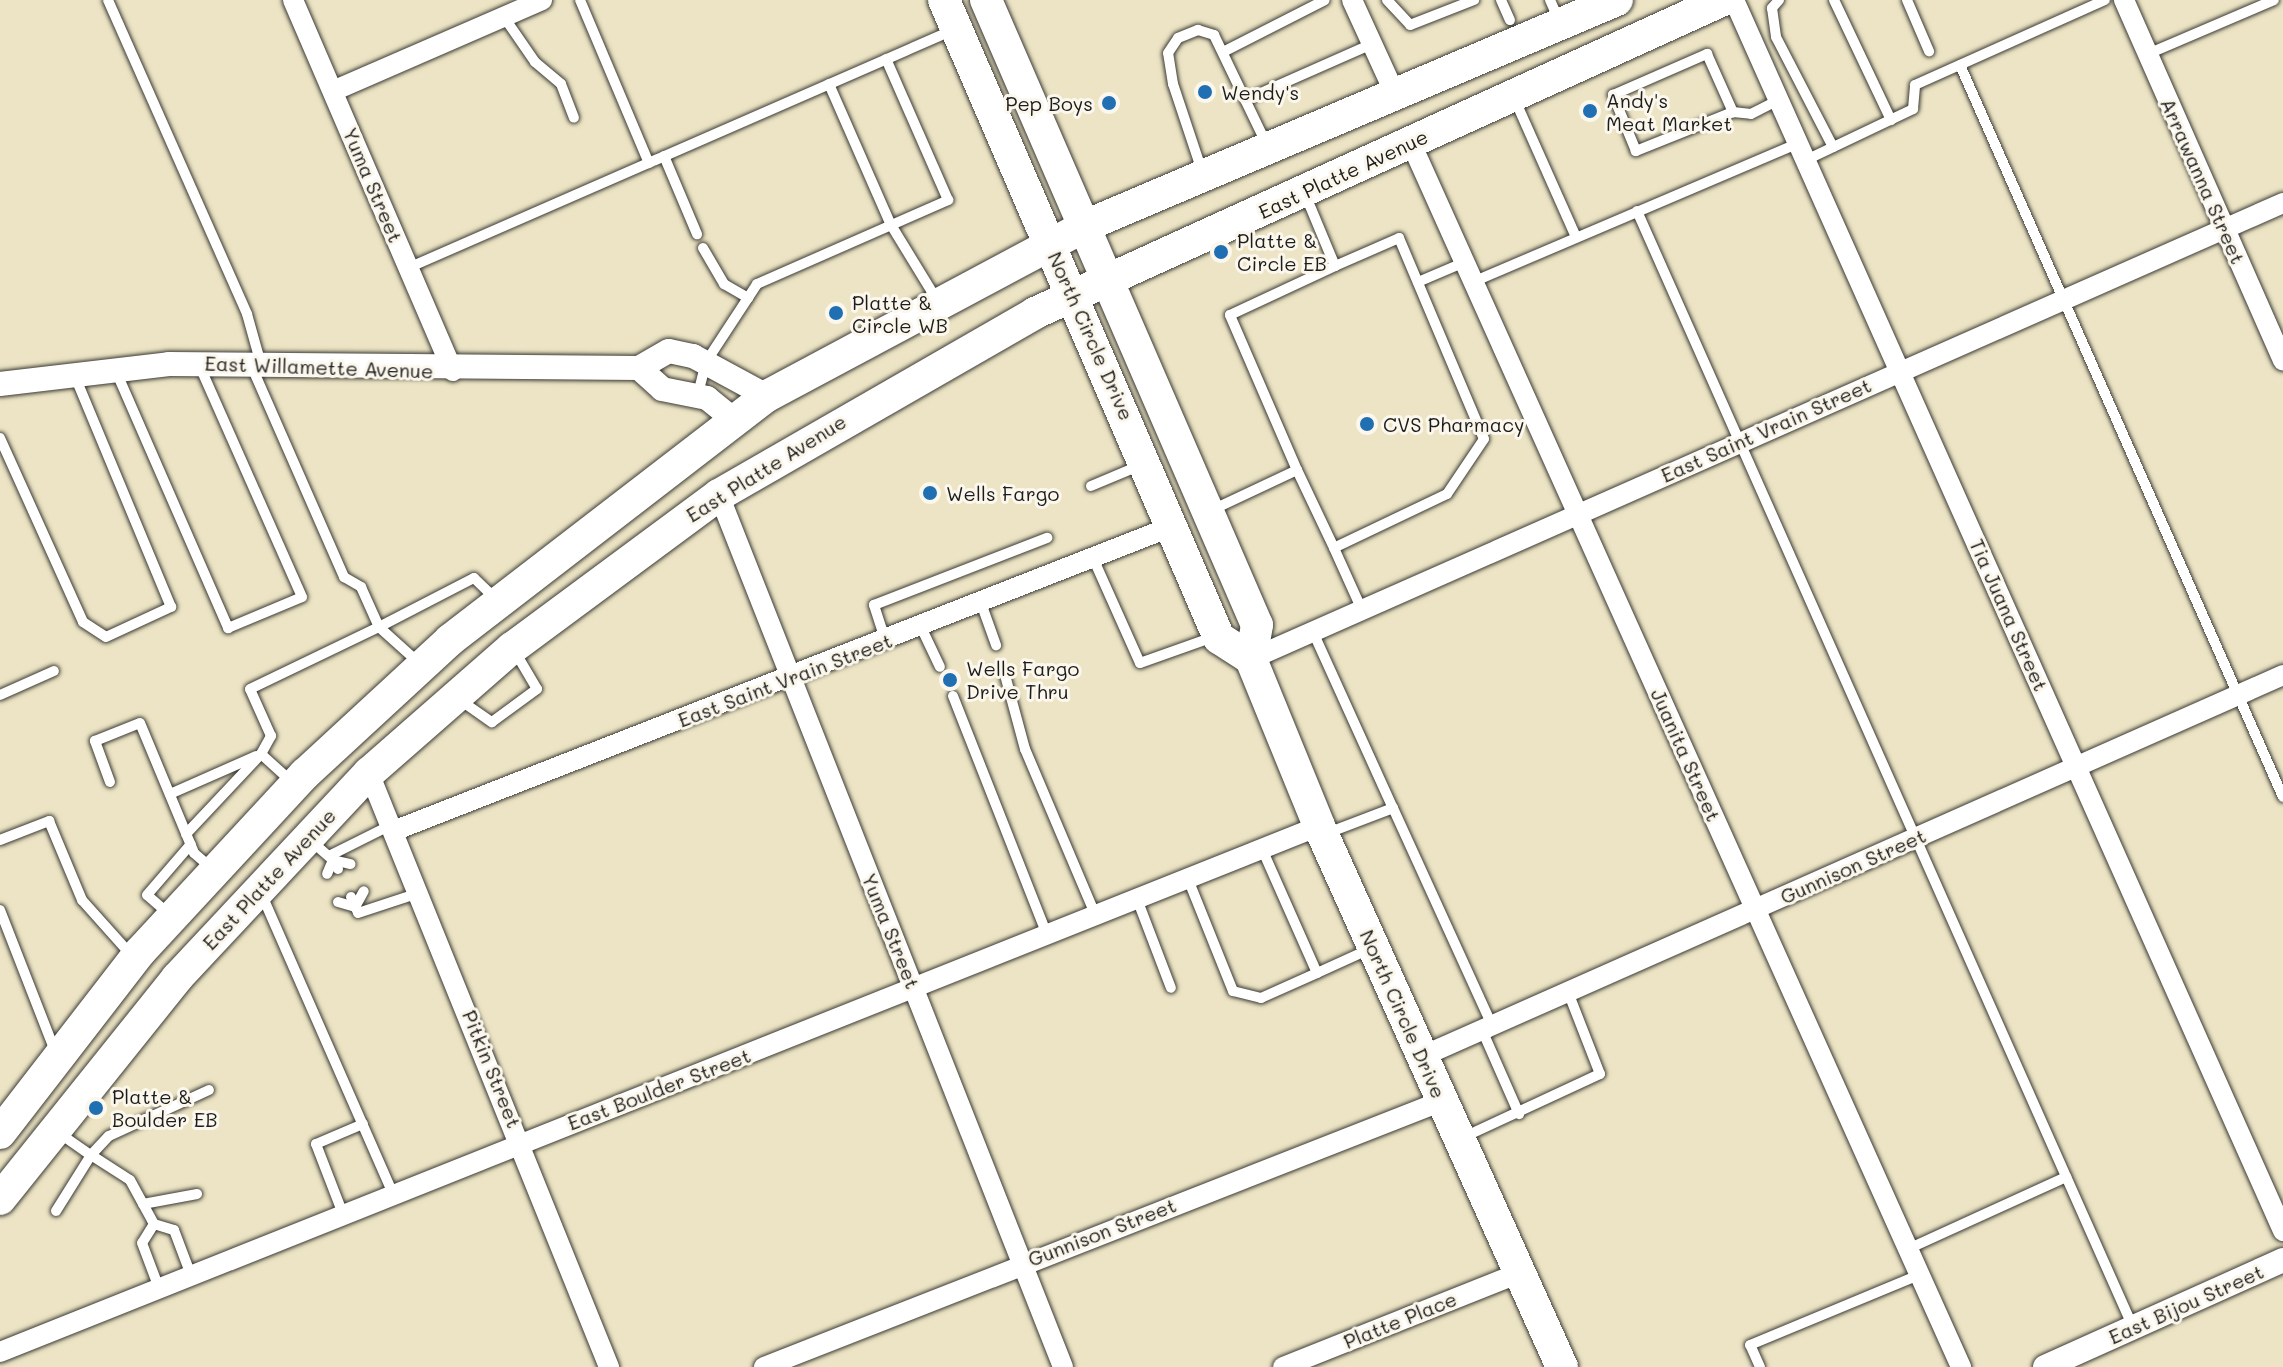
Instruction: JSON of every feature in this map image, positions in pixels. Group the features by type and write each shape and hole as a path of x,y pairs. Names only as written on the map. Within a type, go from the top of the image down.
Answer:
{"main road":[{"name":"North Circle Drive","path":"986,0 1085,226 1112,279 1257,625 1251,659 1321,830 1517,1274 1562,1367"},
{"name":"East Platte Avenue","path":"0,1199 257,889 327,855 356,756 422,666 498,601 734,420 767,396 937,300 1085,226 1395,94 1555,12 1617,0"},
{"name":"East Platte Avenue","path":"0,1133 135,959 212,870 295,785 356,756 455,696 512,648 719,495 961,351 1723,0"},
{"name":"North Circle Drive","path":"950,14 1050,244 1076,296 1218,634"},
{"path":"1218,634 1251,659"}],"street":[{"name":"Yuma Street","path":"293,0 453,371"},
{"path":"333,91 542,0"},
{"path":"1352,0 1395,94"},
{"name":"Tia Juana Street","path":"1734,0 1798,153 2077,766 2283,1231"},
{"name":"Arrawanna Street","path":"2124,0 2283,361"},
{"name":"Juanita Street","path":"1411,143 1961,1367"},
{"name":"East Saint Vrain Street","path":"1251,659 1578,516 1898,370 2283,203"},
{"name":"East Willamette Avenue","path":"0,384 114,368 198,363 453,371 639,368 669,351 706,362 767,396"},
{"path":"639,368 662,389 698,394 734,420"},
{"name":"Yuma Street","path":"719,495 1063,1367"},
{"name":"East Saint Vrain Street","path":"394,827 791,678 1173,526"},
{"name":"Gunnison Street","path":"1423,1056 2283,675"},
{"name":"Pitkin Street","path":"356,756 394,827 421,892 609,1367"},
{"name":"East Boulder Street","path":"1,1347 159,1288 1262,849 1321,830"},
{"name":"Gunnison Street","path":"764,1367 1021,1263 1442,1101"},
{"name":"East Bijou Street","path":"2045,1367 2283,1260"},
{"name":"Platte Place","path":"1294,1365 1517,1274"}],"lane":[{"path":"108,0 247,314 256,364 344,577 361,587 379,627 422,666"},
{"path":"580,0 649,163"},
{"path":"1223,52 1325,0"},
{"path":"1387,0 1410,25 1474,0"},
{"path":"1501,0 1510,20"},
{"path":"1779,0 1772,22 1833,147"},
{"path":"1834,0 1891,120"},
{"path":"1907,0 1929,51"},
{"path":"1473,282 1637,211 1798,153 1833,147 1913,109 1915,85 2105,0"},
{"path":"2148,54 2274,0"},
{"path":"408,268 886,59 950,14"},
{"path":"504,17 535,62 561,84 574,118"},
{"path":"1203,176 1168,53 1178,38 1198,30 1214,35 1268,148"},
{"path":"1245,100 1372,44"},
{"path":"1733,112 1707,54 1613,95 1636,151 1733,112 1751,114 1796,73"},
{"path":"698,394 706,362 757,284 948,200 886,59"},
{"path":"1960,65 2283,797"},
{"path":"829,84 891,225 937,300"},
{"path":"1513,96 1576,237"},
{"path":"664,156 697,234"},
{"path":"1304,192 1335,266"},
{"path":"1637,211 1742,441 1915,839 2133,1327"},
{"path":"1334,548 1447,494 1484,439 1399,238 1230,315 1297,470 1362,610"},
{"path":"703,248 724,284 748,298"},
{"path":"1418,282 1465,262"},
{"path":"114,368 228,628 302,597 198,363"},
{"path":"0,438 83,622 106,637 171,607 73,373"},
{"path":"1091,486 1146,463"},
{"path":"1210,510 1297,470"},
{"path":"886,641 874,605 1047,538"},
{"path":"1093,558 1140,663 1218,634"},
{"path":"172,916 147,895 188,839 261,754 271,736 250,689 474,578 498,601"},
{"path":"981,603 996,645"},
{"path":"921,627 940,667"},
{"path":"1313,632 1393,808 1487,1028 1519,1114"},
{"path":"455,696 492,722 537,689 512,648"},
{"path":"0,695 54,671"},
{"path":"1005,675 1025,749 1096,916"},
{"path":"953,696 1047,935"},
{"path":"110,782 95,741 140,723 188,839 212,870"},
{"path":"261,754 295,785"},
{"path":"170,794 261,754"},
{"path":"1321,830 1393,808"},
{"path":"0,840 49,821 82,900 135,959"},
{"path":"327,855 394,827"},
{"path":"1262,849 1317,973"},
{"path":"327,855 351,864"},
{"path":"327,855 327,874"},
{"path":"1188,879 1233,991 1261,998 1374,947"},
{"path":"257,889 271,900 393,1194"},
{"path":"338,902 353,902 364,891"},
{"path":"353,902 358,913 421,892"},
{"path":"1137,899 1171,988"},
{"path":"0,910 57,1056"},
{"path":"1459,1139 1519,1114 1600,1074 1568,992"},
{"path":"56,1211 91,1155 109,1136 209,1090"},
{"path":"343,1214 316,1144 363,1124"},
{"path":"55,1129 130,1180 154,1224 174,1230 191,1275"},
{"path":"1908,1249 2066,1177"},
{"path":"143,1204 197,1194"},
{"path":"154,1224 142,1243 159,1288"},
{"path":"1760,1367 1750,1345 1919,1275"}],"place":[{"name":"Wendy's","path":"1205,92"},
{"name":"Pep Boys","path":"1109,103"},
{"name":"Andy's Meat Market","path":"1590,111"},
{"name":"Platte & Circle EB","path":"1221,252"},
{"name":"Platte & Circle WB","path":"836,313"},
{"name":"CVS Pharmacy","path":"1367,424"},
{"name":"Wells Fargo","path":"930,493"},
{"name":"Wells Fargo Drive Thru","path":"950,680"},
{"name":"Platte & Boulder EB","path":"96,1108"}]}
